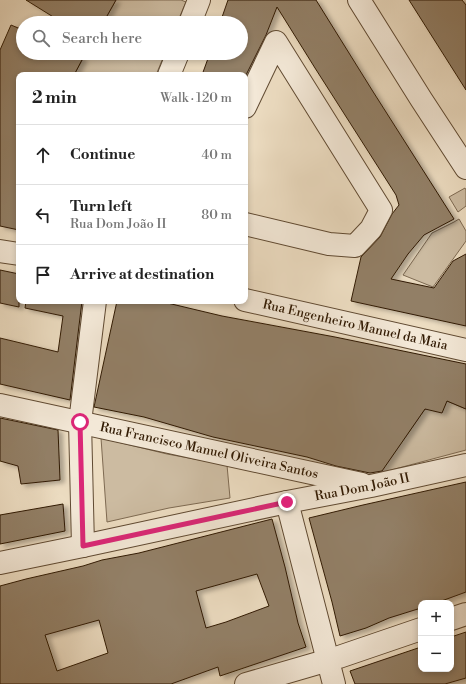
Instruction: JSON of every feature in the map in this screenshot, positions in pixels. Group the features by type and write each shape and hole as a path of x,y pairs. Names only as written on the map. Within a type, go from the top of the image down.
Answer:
{"street":[{"path":"193,16 199,0"},
{"path":"359,0 466,168"},
{"path":"248,101 276,42 381,210 371,230 355,246 329,244 248,225"},
{"path":"170,72 175,60"},
{"path":"0,251 16,254"},
{"name":"Rua Engenheiro Manuel da Maia","path":"248,301 466,350"},
{"path":"83,546 80,422 95,304"},
{"name":"Rua Francisco Manuel Oliveira Santos","path":"0,405 372,486"},
{"name":"Rua Dom João II","path":"0,563 287,502 372,486 466,465"},
{"path":"287,502 334,684"},
{"path":"454,618 466,614"},
{"path":"246,684 339,657 418,630"}],"shaded area":[{"path":"116,0 181,0 186,2 180,16 107,16"},
{"path":"82,60 162,60 157,72 76,72"},
{"path":"465,188 466,206 458,212 449,197"},
{"path":"459,219 466,231 466,241 433,287 403,275 432,233"},
{"path":"447,401 466,409 466,450 380,473 425,409"},
{"path":"101,438 167,454 227,465 230,498 169,508 107,522"}],"building":[{"path":"26,0 116,0 107,16 52,16"},
{"path":"228,0 316,0 454,219 424,235 408,254 391,279 434,288 453,261 466,254 466,326 351,301 361,257 380,237 392,214 399,205 396,195 277,7 266,35 248,72 203,72 207,60 248,60 248,16 222,16"},
{"path":"409,0 462,0 466,5 466,90"},
{"path":"11,25 16,27 16,60 82,60 76,72 16,72 16,229 0,226 0,50"},
{"path":"0,270 16,273 16,304 19,304 19,307 0,303"},
{"path":"26,304 82,304 70,400 0,384 0,338 58,352 63,316 25,308"},
{"path":"116,304 172,304 222,316 335,337 466,364 466,409 447,401 442,413 425,409 382,471 370,473 336,466 307,457 213,437 144,417 94,407"},
{"path":"0,418 58,430 60,480 21,484 18,466 0,461"},
{"path":"466,482 466,592 444,600 418,600 418,609 340,636 309,518"},
{"path":"63,504 65,531 0,544 0,515"},
{"path":"272,519 298,623 306,647 220,676 218,667 171,684 0,684 0,586 102,560 139,553","holes":["257,574 269,606 206,628 196,591","99,620 108,653 57,671 45,635"]},
{"path":"466,632 466,678 445,684 355,684 350,671 418,648 418,672 454,672 454,636"}],"route":[{"path":"80,422 83,546 287,502"}]}
